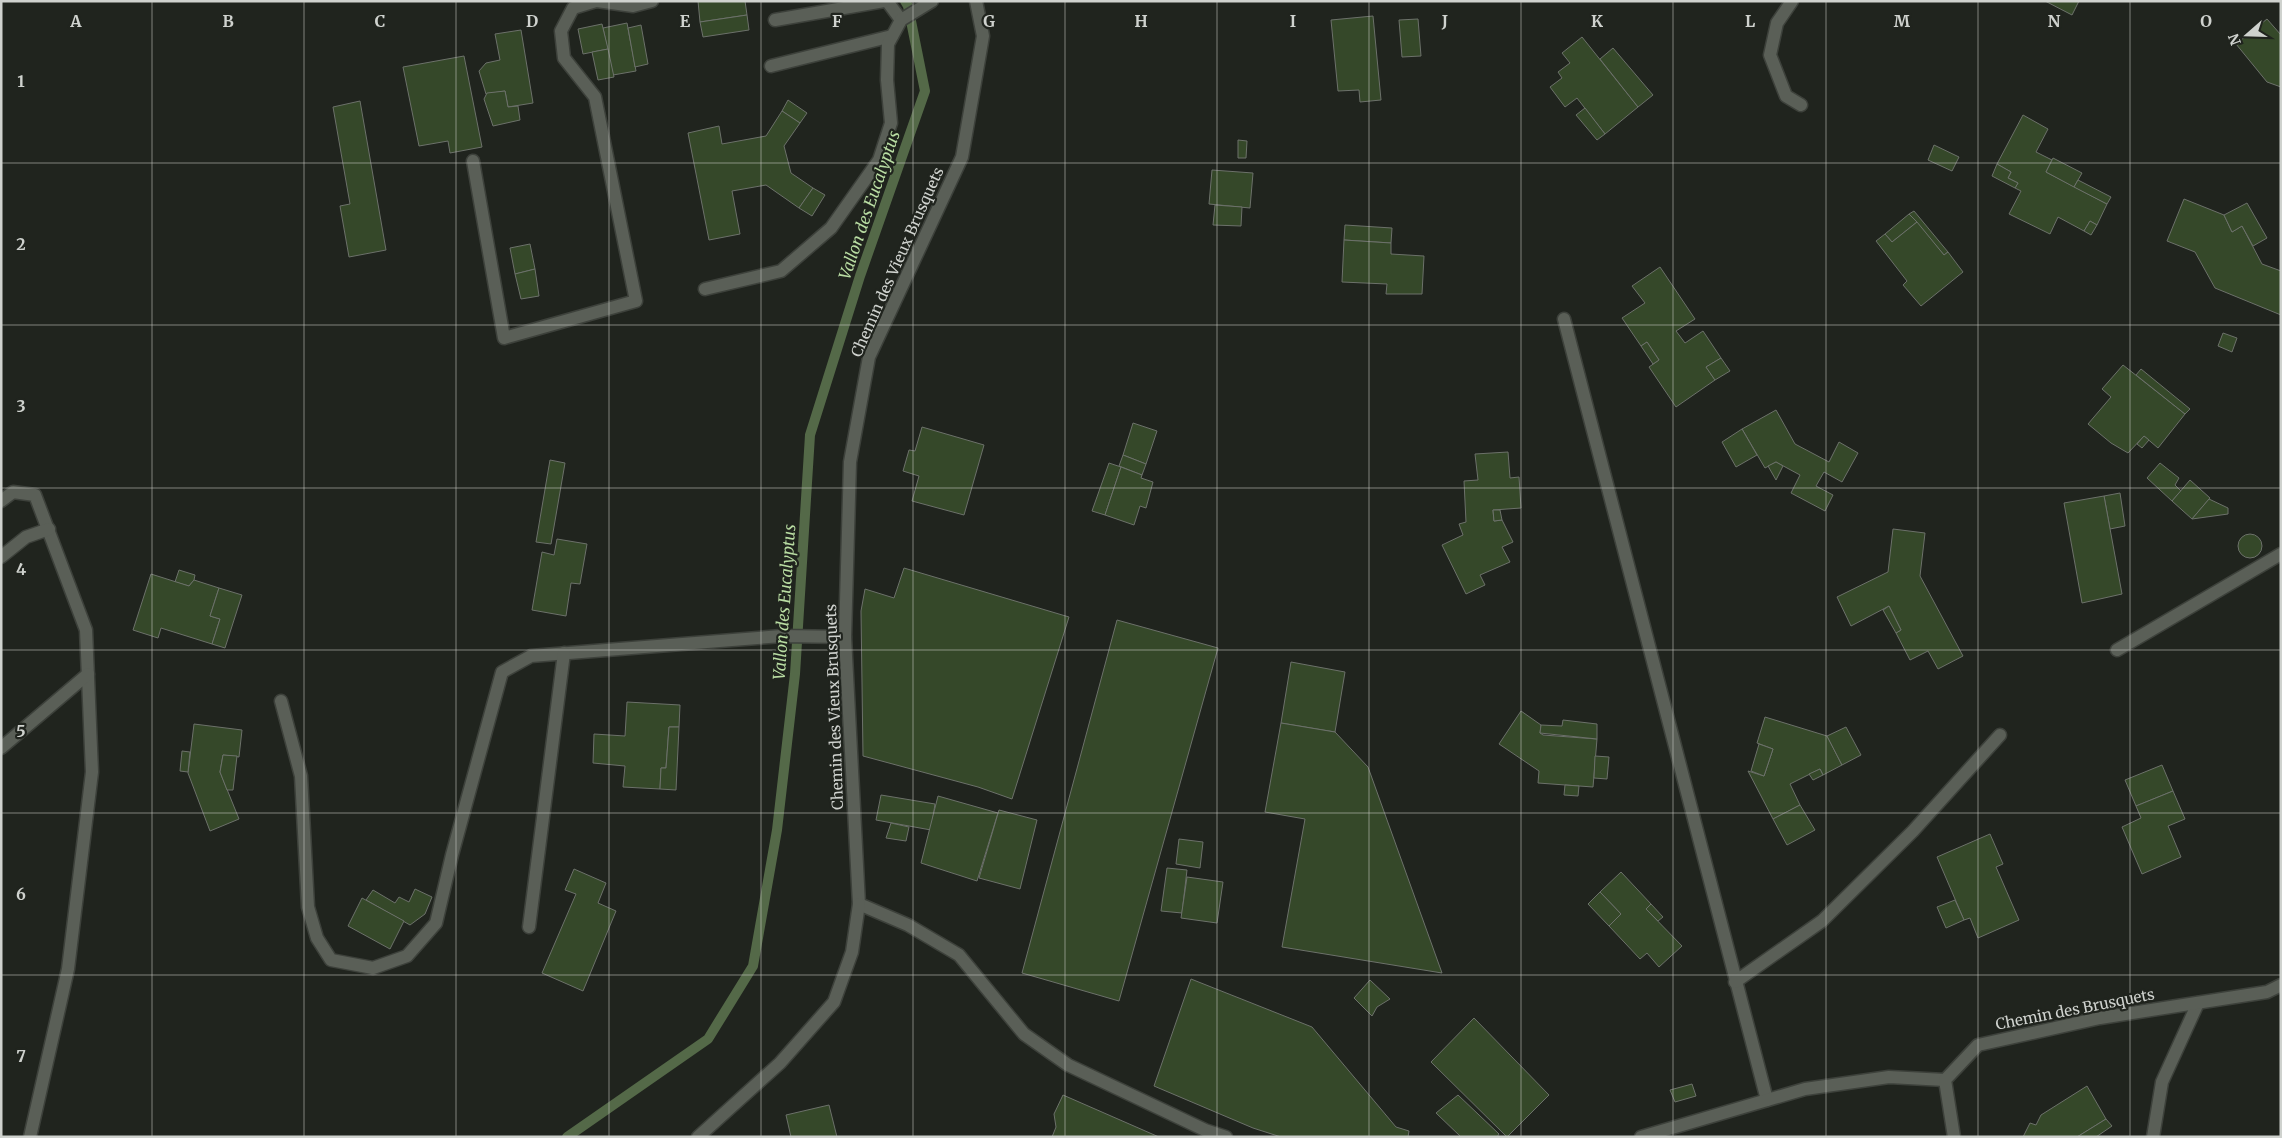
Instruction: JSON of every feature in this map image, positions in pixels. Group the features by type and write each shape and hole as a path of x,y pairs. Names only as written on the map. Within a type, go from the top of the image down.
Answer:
{"street":[{"path":"473,161 504,338 636,301 594,97 564,58 561,31 573,8 597,1 633,6 652,1"},
{"path":"775,20 885,1 901,20"},
{"path":"705,288 781,271 831,228 880,160 891,123 887,80 888,44 901,20 932,1"},
{"name":"Chemin des Vieux Brusquets","path":"698,1137 780,1063 834,1002 852,952 859,904 845,637 850,462 869,357 962,157 983,36 976,1"},
{"path":"1792,1 1777,23 1770,55 1786,96 1801,104"},
{"path":"772,66 892,36"},
{"path":"1564,319 1767,1100"},
{"path":"1,501 13,492 35,495 86,630 92,772 68,969 30,1137"},
{"path":"1,557 26,537 49,529"},
{"path":"2117,650 2281,554"},
{"path":"281,701 301,776 308,907 316,938 331,960 373,968 407,956 436,923 454,846 502,672 531,656 782,636 845,637"},
{"path":"529,927 564,653"},
{"path":"1,748 88,674"},
{"path":"1736,982 1822,921 1913,831 2000,735"},
{"path":"859,904 908,925 959,955 1024,1034 1068,1065 1205,1130 1226,1137"},
{"name":"Chemin des Brusquets","path":"1945,1080 1978,1045 2100,1018 2267,992 2281,985"},
{"path":"2153,1137 2162,1082 2198,1003"},
{"path":"1641,1137 1806,1090 1889,1077 1945,1080 1954,1137"}],"building":[{"path":"698,1 745,1 747,15 700,22"},
{"path":"2045,1 2079,1 2072,15"},
{"path":"747,15 749,30 703,37 700,22"},
{"path":"1373,16 1381,100 1360,102 1359,90 1338,91 1331,20"},
{"path":"1418,19 1421,56 1402,57 1399,20"},
{"path":"2267,19 2281,35 2281,87 2267,82 2236,44"},
{"path":"627,23 636,71 613,75 603,28"},
{"path":"602,24 608,49 583,54 578,29"},
{"path":"641,25 648,64 635,67 628,28"},
{"path":"521,30 533,103 508,107 505,91 486,94 479,71 486,63 500,60 495,34"},
{"path":"1582,37 1638,107 1605,134 1577,98 1565,107 1550,87 1562,78 1558,72 1570,63 1562,53"},
{"path":"1613,48 1653,95 1638,107 1600,59"},
{"path":"608,49 614,77 598,80 592,52"},
{"path":"464,56 482,147 450,153 448,141 419,146 403,67"},
{"path":"505,91 508,107 518,106 520,120 493,126 484,99 487,93"},
{"path":"788,100 807,113 800,123 782,111"},
{"path":"360,101 386,250 349,257 340,206 350,204 333,107"},
{"path":"1585,108 1605,134 1597,140 1576,115"},
{"path":"782,111 800,123 784,146 791,173 813,188 799,208 766,185 732,191 740,234 709,240 688,133 719,126 722,144 766,136"},
{"path":"2023,115 2048,129 2036,152 2052,160 2046,172 2107,204 2097,225 2090,221 2084,231 2058,217 2050,234 2009,214 2021,191 2015,188 2018,183 2008,178 2011,172 1997,164"},
{"path":"1238,140 1247,141 1246,158 1238,158"},
{"path":"1934,145 1959,157 1952,171 1928,160"},
{"path":"2053,158 2082,173 2074,187 2046,172"},
{"path":"1997,164 2011,172 2008,178 2018,183 2015,188 1992,176"},
{"path":"1212,170 1253,173 1250,208 1209,204"},
{"path":"2078,180 2111,197 2107,204 2074,187"},
{"path":"813,188 825,195 812,216 799,208"},
{"path":"2184,199 2224,215 2232,232 2242,226 2262,264 2281,271 2281,315 2215,288 2195,252 2167,241"},
{"path":"2247,203 2267,238 2253,246 2242,226 2232,232 2224,215"},
{"path":"1215,205 1242,207 1241,226 1213,225"},
{"path":"1914,211 1948,252 1944,255 1909,214"},
{"path":"1909,214 1917,222 1892,242 1885,234"},
{"path":"2090,221 2097,225 2091,235 2084,231"},
{"path":"1917,222 1944,255 1948,252 1963,272 1921,306 1903,285 1907,281 1876,241 1885,234 1892,242"},
{"path":"1345,225 1392,228 1391,243 1344,240"},
{"path":"1344,240 1391,243 1391,254 1424,256 1422,294 1386,294 1387,284 1342,282"},
{"path":"530,244 535,269 515,274 510,248"},
{"path":"1660,267 1695,319 1676,331 1685,343 1703,331 1721,358 1706,367 1715,380 1676,407 1649,367 1659,360 1647,342 1641,346 1622,318 1645,303 1632,286"},
{"path":"535,269 539,296 521,299 515,274"},
{"path":"2223,333 2237,338 2232,352 2218,346"},
{"path":"1647,342 1659,360 1653,364 1641,346"},
{"path":"1721,358 1730,371 1715,380 1706,367"},
{"path":"2123,365 2185,414 2158,448 2144,436 2128,453 2111,443 2088,424 2111,397 2102,389"},
{"path":"2141,369 2190,409 2185,414 2136,375"},
{"path":"1776,410 1795,444 1829,462 1839,442 1858,453 1842,482 1824,472 1816,486 1833,495 1825,511 1791,493 1800,475 1776,462 1765,468 1742,429"},
{"path":"1133,423 1157,431 1146,464 1123,455"},
{"path":"922,427 984,445 964,515 912,501 919,476 903,471 909,450 915,451"},
{"path":"1742,429 1757,455 1736,467 1722,442"},
{"path":"2144,436 2149,440 2142,448 2137,444"},
{"path":"1508,452 1510,478 1519,477 1521,508 1493,510 1494,521 1502,520 1513,542 1502,547 1510,562 1480,575 1485,585 1466,594 1442,545 1463,535 1459,524 1466,522 1464,481 1478,480 1475,454"},
{"path":"1123,455 1146,464 1142,475 1119,466"},
{"path":"550,460 565,463 551,544 536,542"},
{"path":"1776,462 1783,466 1776,480 1768,466"},
{"path":"1109,463 1121,467 1105,515 1092,511"},
{"path":"2160,463 2179,478 2175,485 2181,491 2172,501 2147,478"},
{"path":"1121,467 1142,475 1141,478 1153,482 1146,508 1140,506 1134,525 1105,515"},
{"path":"2190,480 2210,498 2192,519 2172,501"},
{"path":"2120,493 2125,526 2110,529 2104,496"},
{"path":"2104,496 2122,594 2082,603 2064,503"},
{"path":"2209,499 2228,508 2228,514 2192,519"},
{"path":"1493,510 1500,510 1502,520 1494,521"},
{"path":"1893,529 1925,533 1920,576 1963,656 1938,669 1928,651 1910,660 1896,633 1901,630 1889,606 1851,626 1837,597 1888,572"},
{"path":"2250,534 2258,538 2262,546 2258,554 2250,558 2242,554 2238,546 2242,538"},
{"path":"557,539 587,544 580,584 571,583 566,616 532,610 542,552 554,555"},
{"path":"904,568 1069,617 1012,799 978,787 863,756 861,611 865,589 894,598"},
{"path":"179,570 195,575 194,580 189,586 175,582"},
{"path":"151,574 189,586 194,580 219,588 210,616 220,619 212,644 161,628 158,638 133,630"},
{"path":"219,588 242,595 225,648 212,644 220,619 210,616"},
{"path":"1889,606 1901,630 1896,633 1883,610"},
{"path":"1117,620 1218,648 1119,1001 1022,973"},
{"path":"1291,662 1345,672 1335,732 1281,723"},
{"path":"627,702 680,705 679,727 669,727 666,768 661,768 660,789 623,787 625,766 593,763 594,734 625,736"},
{"path":"1521,711 1541,725 1540,733 1543,735 1597,739 1593,787 1538,783 1539,771 1499,744"},
{"path":"1765,717 1827,736 1842,765 1823,775 1820,769 1790,784 1800,805 1773,819 1748,771 1764,776 1773,749 1757,743"},
{"path":"1563,720 1597,724 1597,739 1540,733 1541,725 1562,726"},
{"path":"1281,723 1335,732 1368,767 1442,973 1282,947 1305,819 1265,812"},
{"path":"194,724 242,730 239,757 223,755 220,772 239,819 210,831 188,773"},
{"path":"669,727 679,727 676,790 660,789 661,768 666,768"},
{"path":"1846,727 1861,755 1842,765 1827,736"},
{"path":"1759,744 1773,749 1764,776 1751,771"},
{"path":"182,751 190,752 188,772 180,771"},
{"path":"223,755 237,756 233,790 227,790 220,772"},
{"path":"1595,756 1609,757 1607,779 1594,778"},
{"path":"2162,765 2173,791 2136,806 2125,780"},
{"path":"1820,769 1823,775 1813,780 1809,774"},
{"path":"1565,785 1579,786 1578,796 1564,795"},
{"path":"2173,791 2185,819 2168,826 2181,857 2142,874 2122,827 2141,818 2136,806"},
{"path":"881,795 935,804 931,830 876,820"},
{"path":"938,796 998,813 977,881 921,863"},
{"path":"1800,805 1815,830 1787,845 1773,819"},
{"path":"999,810 1037,820 1020,889 979,878"},
{"path":"891,823 909,827 906,841 886,838"},
{"path":"1990,834 2003,864 1996,867 2019,920 1978,938 1970,918 1964,920 1937,857"},
{"path":"1179,839 1203,842 1200,868 1176,864"},
{"path":"1167,868 1187,870 1182,913 1161,911"},
{"path":"574,869 606,883 598,903 616,911 583,991 542,973 576,894 565,890"},
{"path":"1621,872 1651,904 1646,909 1682,946 1659,967 1647,953 1640,959 1609,926 1621,914 1600,892"},
{"path":"1187,877 1223,882 1217,923 1181,918"},
{"path":"415,889 432,897 425,914 410,925 366,900 373,890 395,903 399,897 409,902"},
{"path":"1600,892 1621,914 1609,926 1588,904"},
{"path":"362,898 404,921 390,949 348,926"},
{"path":"1955,900 1964,920 1946,928 1937,907"},
{"path":"1651,904 1663,917 1658,921 1646,909"},
{"path":"1191,979 1312,1027 1396,1127 1409,1131 1408,1137 1281,1137 1253,1128 1154,1086"},
{"path":"1370,980 1390,999 1377,1007 1372,1016 1354,998"},
{"path":"1474,1018 1549,1095 1507,1137 1431,1062"},
{"path":"1692,1084 1696,1096 1675,1102 1670,1090"},
{"path":"2087,1086 2106,1119 2077,1137 2023,1137 2030,1123 2036,1125 2041,1115"},
{"path":"1063,1095 1159,1137 1052,1137 1056,1127 1054,1114"},
{"path":"1458,1095 1499,1134 1497,1137 1461,1137 1436,1113"},
{"path":"829,1105 837,1137 791,1137 786,1115"},
{"path":"2106,1119 2112,1126 2096,1137 2077,1137"}],"waterway":[{"name":"Vallon des Eucalyptus","path":"567,1137 708,1039 753,966 777,830 795,674 810,435 860,276 925,91 908,6 905,1"}]}
